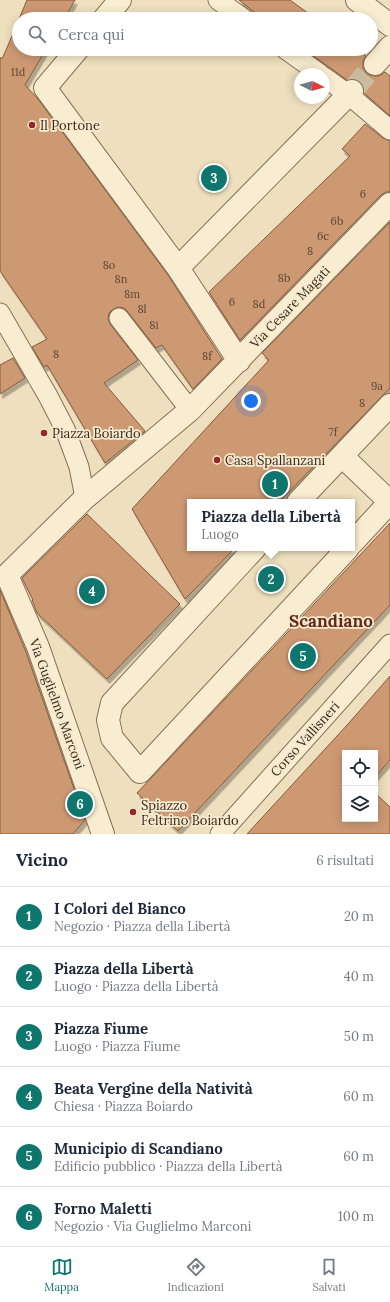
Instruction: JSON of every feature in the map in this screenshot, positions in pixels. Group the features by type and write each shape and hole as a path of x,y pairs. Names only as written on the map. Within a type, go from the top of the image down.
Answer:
{"street":[{"path":"110,12 120,0"},
{"path":"218,0 234,12"},
{"path":"357,0 373,12"},
{"path":"378,16 390,25"},
{"path":"375,64 390,47"},
{"path":"72,56 45,88 178,268 238,361"},
{"path":"295,56 312,68"},
{"path":"330,81 350,93 390,130"},
{"path":"178,268 350,93"},
{"name":"Via Cesare Magati","path":"85,498 190,410 390,204"},
{"path":"0,313 48,396 65,429 79,467 85,498"},
{"path":"119,318 190,410"},
{"path":"301,499 390,405"},
{"path":"342,456 390,502 355,540"},
{"name":"Via Guglielmo Marconi","path":"85,498 7,575 38,647 101,833"},
{"path":"252,551 112,703 108,720 112,738 140,772 345,551"},
{"name":"Corso Vallisneri","path":"220,834 390,644"}],"building":[{"path":"27,0 75,0 68,12 22,12"},
{"path":"239,0 290,0 306,12 254,12"},
{"path":"12,36 12,56 42,56 25,85 38,99 168,275 222,359 193,389 162,345 156,348 124,308 118,307 112,310 109,313 108,319 110,324 138,360 104,383 145,431 105,463 47,365 44,367 32,347 47,339 0,271 0,57 2,59"},
{"path":"314,56 366,56 363,61 363,68 367,74 379,76 385,72 390,76 390,116 364,93 364,87 360,82 355,79 347,80"},
{"path":"365,124 383,138 390,141 390,192 386,192 381,195 240,340 209,292 350,156 342,149"},
{"path":"390,222 390,388 282,499 187,499 187,551 232,551 185,599 132,509 269,360 262,353"},
{"path":"13,358 25,378 0,394 0,365"},
{"path":"87,514 180,604 107,679 37,613 33,600 22,578"},
{"path":"390,523 390,605 178,831 137,793"},
{"path":"0,590 26,652 85,820 73,834 0,834"},
{"path":"390,676 390,760 378,774 378,750 342,750 342,822 378,822 378,796 390,807 390,834 247,834"}],"tunnel":[{"path":"352,91 375,64"}],"place":[{"name":"Il Portone","path":"32,125"},
{"name":"Piazza Fiume","path":"214,178"},
{"name":"Piazza Boiardo","path":"44,433"},
{"name":"Casa Spallanzani","path":"217,460"},
{"name":"I Colori del Bianco","path":"275,484"},
{"name":"Piazza della Libertà","path":"271,579"},
{"name":"Beata Vergine della Natività","path":"92,591"},
{"name":"Municipio di Scandiano","path":"303,656"},
{"name":"Forno Maletti","path":"80,804"},
{"name":"Spiazzo Feltrino Boiardo","path":"133,812"}],"district":[{"name":"Scandiano","path":"331,621"}]}
